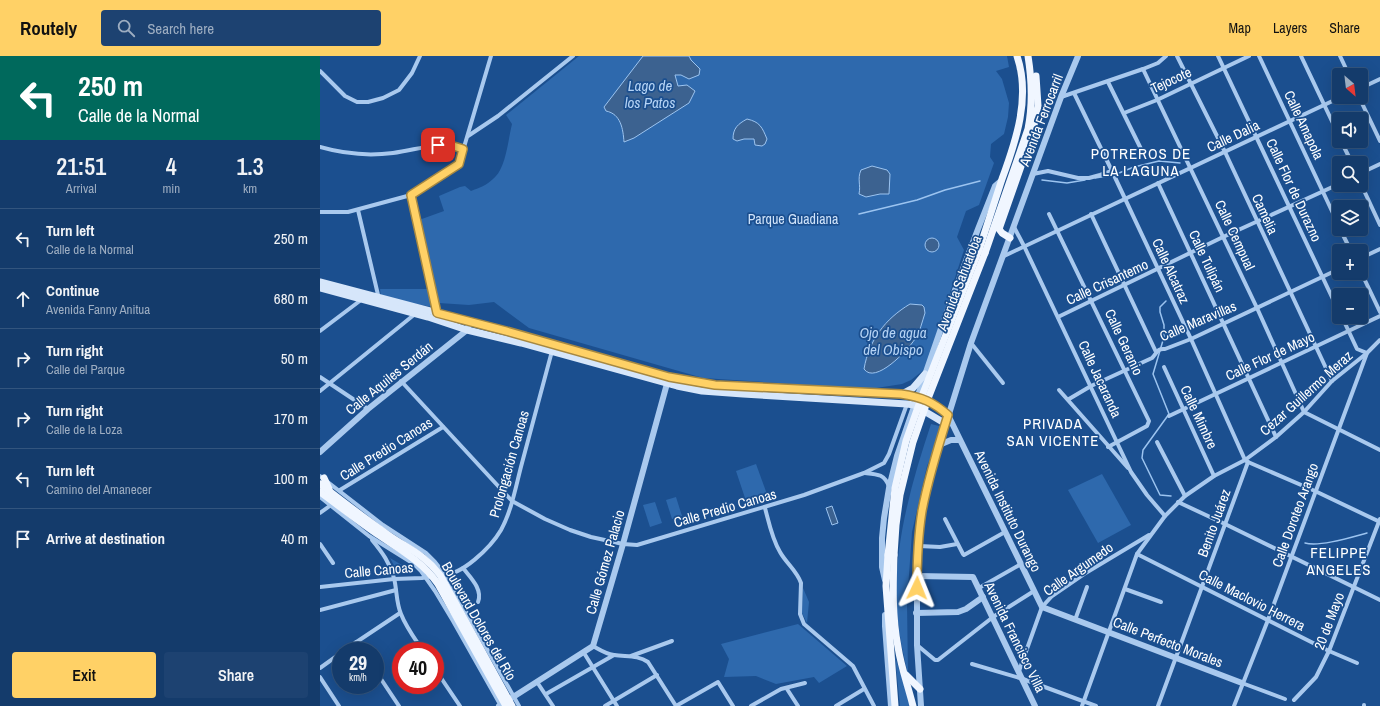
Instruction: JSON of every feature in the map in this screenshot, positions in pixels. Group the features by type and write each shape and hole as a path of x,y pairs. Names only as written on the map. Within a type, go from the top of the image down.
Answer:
{"main road":[{"name":"Avenida Sahuatoba","path":"982,251 1022,114 1021,74 1017,56"},
{"name":"Avenida Sahuatoba","path":"914,706 898,646 894,618 889,530 895,488 906,441 930,375 982,251 1025,139 1029,123 1032,83 1028,56"},
{"path":"1010,238 1002,234 999,229 1036,121 1038,89 1032,56"},
{"path":"320,282 467,330 668,380 715,385 901,394 917,397 934,404 948,415"},
{"path":"320,288 361,299 380,301 437,313 554,344 702,391 907,404 949,424"},
{"path":"428,317 433,317 437,313"},
{"path":"901,394 913,388 926,374"},
{"path":"901,394 907,404"},
{"name":"Boulevard Dolores del Río","path":"321,479 330,491 396,541 422,556 443,576 506,704"},
{"name":"Boulevard Dolores del Río","path":"320,492 412,558 429,577 506,704"},
{"path":"412,545 422,556"},
{"path":"891,555 886,586 895,706"},
{"path":"904,672 920,689"}],"street":[{"path":"320,71 345,96 358,102 368,102 383,98 399,90 412,73 420,56"},
{"path":"320,212 339,213 358,210 411,195 459,164 491,56"},
{"path":"468,136 498,116 573,56"},
{"name":"Avenida Ferrocarril","path":"1014,227 1061,97 1078,56"},
{"path":"1061,97 1143,69 1158,63 1166,56"},
{"name":"Camelia","path":"1177,56 1225,152 1256,222 1332,381"},
{"name":"Calle Flor de Durazno","path":"1218,56 1332,298"},
{"name":"Tejocote","path":"1124,113 1157,100 1249,56"},
{"name":"Calle Amapola","path":"1259,56 1332,211"},
{"path":"1301,56 1332,120"},
{"path":"1340,56 1346,68"},
{"name":"Calle Cempual","path":"1143,69 1257,308 1304,412"},
{"path":"1368,85 1380,79"},
{"path":"1108,82 1144,155"},
{"name":"Calle Alcatraz","path":"1074,93 1191,339 1246,461"},
{"name":"Calle Dalia","path":"1004,256 1332,102"},
{"path":"1362,104 1380,142"},
{"path":"320,147 339,152 363,155 394,153 446,145 463,149"},
{"path":"1368,170 1380,164"},
{"path":"1033,174 1048,171 1078,178 1089,178 1100,176 1112,171"},
{"path":"891,706 885,626 886,586 882,567 882,538 889,488 907,404 917,397 946,314 992,193 995,186 1002,180"},
{"name":"Calle Tulipán","path":"1158,183 1276,437"},
{"name":"Calle Crisantemo","path":"1058,317 1158,270 1223,237 1332,188"},
{"path":"1365,192 1380,225"},
{"path":"411,195 437,313"},
{"path":"358,210 380,301"},
{"name":"Calle Geranio","path":"1049,214 1149,421 1147,426 1117,441"},
{"path":"1091,214 1156,352"},
{"path":"948,415 971,343 1014,227"},
{"name":"Calle Jacaranda","path":"1014,227 1131,472 1165,516"},
{"path":"1368,255 1380,249"},
{"name":"Calle Maravillas","path":"1069,399 1091,386 1152,358 1160,349 1165,349 1191,339 1332,272"},
{"path":"1365,280 1380,312"},
{"path":"320,331 361,299"},
{"path":"320,391 415,314"},
{"name":"Calle Flor de Mayo","path":"1169,416 1380,316"},
{"path":"467,330 470,322"},
{"path":"1345,324 1357,349 1367,353"},
{"name":"Calle Aquiles Serdán","path":"320,452 368,408 467,330"},
{"name":"Cezar Guillermo Meraz","path":"1150,534 1185,496 1214,476 1246,461 1276,437 1304,412 1332,381 1367,353 1380,340"},
{"path":"971,343 1003,383"},
{"name":"Prolongación Canoas","path":"443,576 453,574 480,554 492,542 503,525 512,501 554,344"},
{"name":"Calle Doroteo Arango","path":"1234,706 1268,620 1367,353"},
{"name":"Calle Mimbre","path":"1164,367 1214,476"},
{"path":"320,377 368,408"},
{"name":"Calle Gómez Palacio","path":"593,646 668,380"},
{"name":"Calle Predio Canoas","path":"401,381 512,501 545,519 570,530 591,537 623,544 637,545 804,495 864,473 881,465 887,460 907,404"},
{"path":"1059,390 1069,399 1131,472"},
{"path":"1304,412 1380,450"},
{"name":"Avenida Instituto Durango","path":"948,415 949,424 959,440 1042,607"},
{"path":"921,706 916,613 918,546 922,512 930,476 940,445 949,424"},
{"name":"Calle Predio Canoas","path":"340,490 443,427"},
{"path":"940,445 951,440 959,440"},
{"path":"1108,446 1117,441"},
{"path":"1157,442 1185,496"},
{"path":"1246,461 1380,521"},
{"name":"Benito Juárez","path":"1158,706 1225,524 1246,461"},
{"path":"864,473 883,476 889,488"},
{"path":"321,479 340,490 383,525 431,558 443,576"},
{"path":"320,497 369,536 414,564 429,577"},
{"path":"1178,502 1380,600"},
{"path":"320,513 331,505"},
{"path":"764,508 775,545 785,561 799,578 800,614 802,621 811,631 853,666 874,706"},
{"path":"945,519 964,555 1005,532"},
{"name":"20 de Mayo","path":"1294,700 1316,677 1329,651 1380,521"},
{"path":"1082,706 1137,554 1150,534"},
{"name":"Calle Argumedo","path":"1042,607 1052,596 1084,574 1150,534"},
{"path":"369,536 385,558 394,579 400,612 404,622 417,642"},
{"path":"320,544 333,563"},
{"path":"918,546 940,547 957,544"},
{"name":"Calle Maclovio Herrera","path":"1137,554 1329,651 1357,663"},
{"path":"979,588 1021,564"},
{"path":"463,568 479,590 480,597 478,602"},
{"name":"Calle Canoas","path":"320,587 394,579 443,576"},
{"name":"Avenida Francisco Villa","path":"917,576 974,578 1020,671 1035,706"},
{"path":"1075,620 1087,588"},
{"path":"1124,589 1161,602"},
{"path":"320,610 396,590"},
{"path":"917,645 935,660 938,660 993,617 1034,591"},
{"path":"916,613 958,612 966,609 983,597"},
{"path":"1020,671 1042,607"},
{"name":"Calle Perfecto Morales","path":"1042,607 1285,699"},
{"path":"356,642 400,612"},
{"path":"631,656 672,641"},
{"path":"506,704 593,646 603,652 614,655 631,656 644,659 648,662 657,675 676,706 718,682 733,706"},
{"path":"584,653 617,706"},
{"path":"546,694 614,655"},
{"path":"320,668 332,659"},
{"path":"972,664 1023,680 1096,706"},
{"path":"605,706 657,675"},
{"path":"320,677 339,706"},
{"path":"444,682 460,706"},
{"path":"537,682 553,706"},
{"path":"751,706 781,689 787,689 805,683"},
{"path":"384,684 399,706"},
{"path":"787,689 798,706"},
{"path":"836,706 864,689"},
{"path":"506,704 519,706"}],"green space":[{"name":"Parque Guadiana","path":"579,56 1007,56 1009,67 996,71 1002,79 1009,103 1008,117 1004,134 991,144 990,157 994,163 979,205 966,211 957,237 964,250 925,369 911,380 902,384 870,389 703,378 529,328 494,302 469,305 439,303 419,220 444,211 439,196 465,186 471,191 486,185 493,179 501,168 508,146 512,124 506,115"},
{"path":"380,289 428,289 432,307 381,297"},
{"path":"931,424 943,427 927,466 912,532 907,603 908,674 901,644 897,614 897,566 900,542 910,494"},
{"path":"756,464 768,497 747,504 736,471"},
{"path":"1102,474 1131,525 1098,543 1068,490"},
{"path":"676,497 682,516 672,519 666,500"},
{"path":"655,502 662,523 650,527 643,505"},
{"path":"390,558 412,571 398,573"},
{"path":"803,588 809,602 807,623 802,613"},
{"path":"798,624 847,666 819,683 814,677 776,684 756,676 724,677 729,659 721,644"},
{"path":"895,656 909,701 910,706 900,706"}],"water":[{"name":"Lago de los Patos","path":"643,56 689,56 700,69 699,75 689,79 681,75 675,75 678,86 687,85 695,91 689,103 634,138 624,142 622,127 618,119 615,115 606,111 604,107"},
{"path":"747,119 758,123 762,128 767,139 765,144 762,146 755,145 754,139 737,141 733,139 734,132 737,127"},
{"path":"872,166 887,170 890,174 889,194 866,197 859,194 859,176 861,170"},
{"path":"929,238 935,238 939,242 939,248 935,252 929,252 925,248 925,242"},
{"name":"Ojo de agua del Obispo","path":"910,304 922,305 924,307 925,313 917,336 899,358 876,373 869,373 864,369 866,358 874,340 893,316"},
{"path":"832,506 838,523 832,525 826,508"}],"waterway":[{"path":"1095,178 1114,175 1134,167 1159,161 1180,163"},
{"path":"1042,180 1067,183 1085,180"},
{"path":"859,214 917,200 945,190 980,181"},
{"path":"1166,301 1160,307 1164,325 1164,337 1153,374 1169,414 1143,450 1142,458 1160,495 1171,496"},
{"path":"1305,543 1327,543 1367,533"}],"district":[{"name":"POTREROS DE LA LAGUNA","path":"1141,162"},
{"name":"PRIVADA SAN VICENTE","path":"1053,432"},
{"name":"FELIPPE ANGELES","path":"1339,560"}],"route":[{"path":"438,145 450,145 463,149 459,164 411,195 437,313 669,377 715,385 901,394 917,397 934,404 948,415 930,476 922,512 918,546 917,588"}]}
